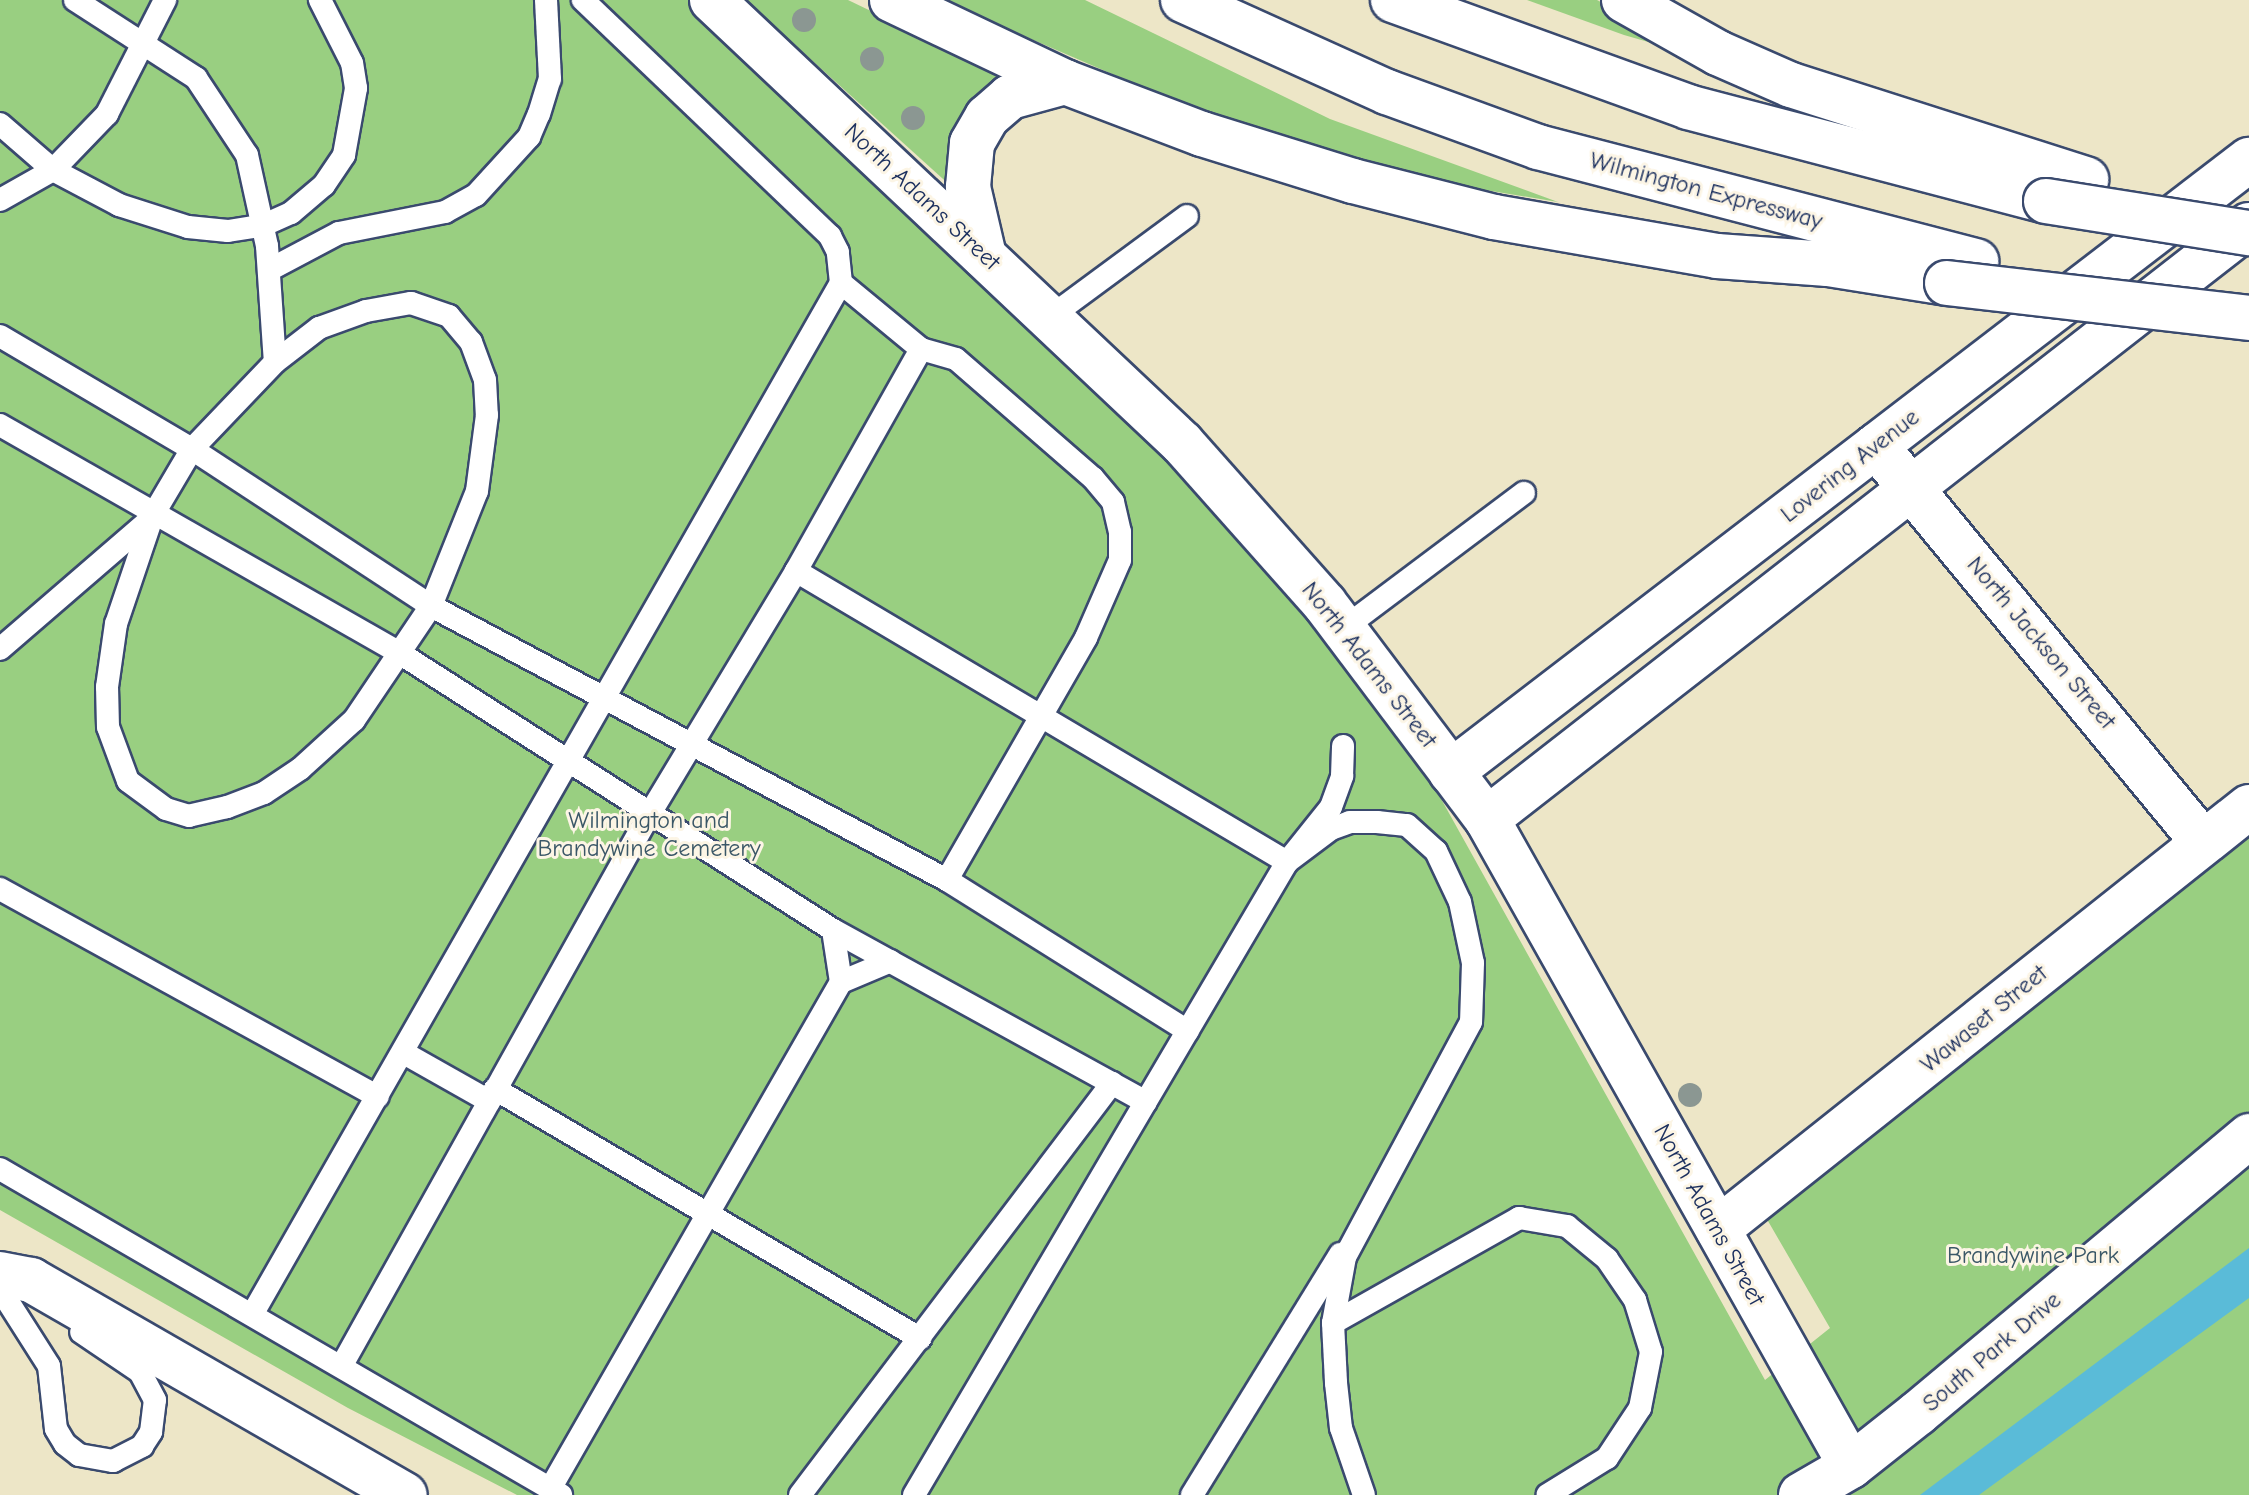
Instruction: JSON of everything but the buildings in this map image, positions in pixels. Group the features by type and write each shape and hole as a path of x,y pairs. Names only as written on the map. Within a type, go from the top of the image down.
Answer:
{"main road":[{"name":"North Adams Street","path":"712,0 1182,443 1344,628 1487,819 1851,1466"},
{"path":"892,0 1065,82 1280,160 1494,217 1717,256 1962,272 2249,318"},
{"name":"Wilmington Expressway","path":"1183,0 1373,86 1538,147 1962,272"},
{"path":"1393,0 1688,107 2046,201 2249,233"},
{"path":"1624,0 1718,53 1791,85 2086,179 2249,217"},
{"path":"984,256 968,187 972,143 987,117 1010,97 1065,82"},
{"name":"Lovering Avenue","path":"1451,772 2249,160"},
{"path":"1487,819 2249,225"},
{"name":"North Jackson Street","path":"1876,446 2203,842"},
{"name":"Wawaset Street","path":"1718,1229 2249,807"},
{"name":"South Park Drive","path":"1801,1495 1851,1466 2249,1136"},
{"path":"0,1276 31,1280 405,1495"}],"lane":[{"path":"75,0 196,78 211,95 247,155 264,225 275,362"},
{"path":"0,200 53,170 107,114 131,74 140,43 165,0"},
{"path":"0,124 53,170 119,205 188,227 228,231 264,225 291,213 324,185 344,155 356,88 352,63 320,0"},
{"path":"269,270 339,233 445,212 476,195 529,137 539,114 550,79 546,0"},
{"path":"253,1313 841,283 838,252 824,230 583,0"},
{"path":"1050,317 1187,216"},
{"path":"841,283 921,349 956,359 1093,478 1113,502 1120,560 1112,584 947,880"},
{"path":"411,303 449,316 471,342 485,380 485,454 464,534 431,606 401,654 354,720 288,777 227,807 189,816 166,809 128,781 108,727 107,700 116,624 153,515 192,449 275,362 319,328 366,311 411,303"},
{"path":"0,336 192,449 431,606 947,880 1188,1031"},
{"path":"342,1365 649,815 796,571 921,349"},
{"path":"0,425 401,654 833,930 1146,1102"},
{"path":"1344,628 1524,493"},
{"path":"0,649 153,515"},
{"path":"796,571 1287,862"},
{"path":"914,1495 1287,862 1331,807 1342,776 1343,746"},
{"path":"1192,1495 1367,1211 1471,1022 1473,963 1460,902 1436,851 1407,825 1350,822 1304,845 1287,862"},
{"path":"0,889 378,1097"},
{"path":"833,930 841,982"},
{"path":"0,1169 253,1313 555,1492 706,1216 841,982 891,961"},
{"path":"404,1053 492,1095 920,1338"},
{"path":"800,1495 1112,1083"},
{"path":"1364,1495 1341,1428 1333,1323 1345,1257 1367,1211"},
{"path":"1333,1323 1519,1218 1567,1226 1607,1259 1635,1300 1651,1352 1640,1408 1607,1458 1547,1495"},
{"path":"0,1276 140,1372 155,1400 151,1432 142,1446 113,1461 96,1461 65,1444 56,1429 49,1366 0,1289"}],"green space":[{"name":"Wilmington and Brandywine Cemetery","path":"0,0 702,0 1085,356 1382,693 1765,1380 1830,1328 1757,1202 2249,807 2249,1495 517,1495 348,1408 0,1210"},
{"path":"745,0 848,0 1006,76 953,188"},
{"path":"941,0 1085,0 1330,119 1558,202 1413,178 1297,141 1170,99"},
{"path":"1527,0 1597,0 1704,58 1624,35"}],"water":[{"path":"2249,1248 2249,1298 1979,1495 1920,1495"}],"park label":[{"name":"Brandywine Park","path":"2033,1256"}]}
